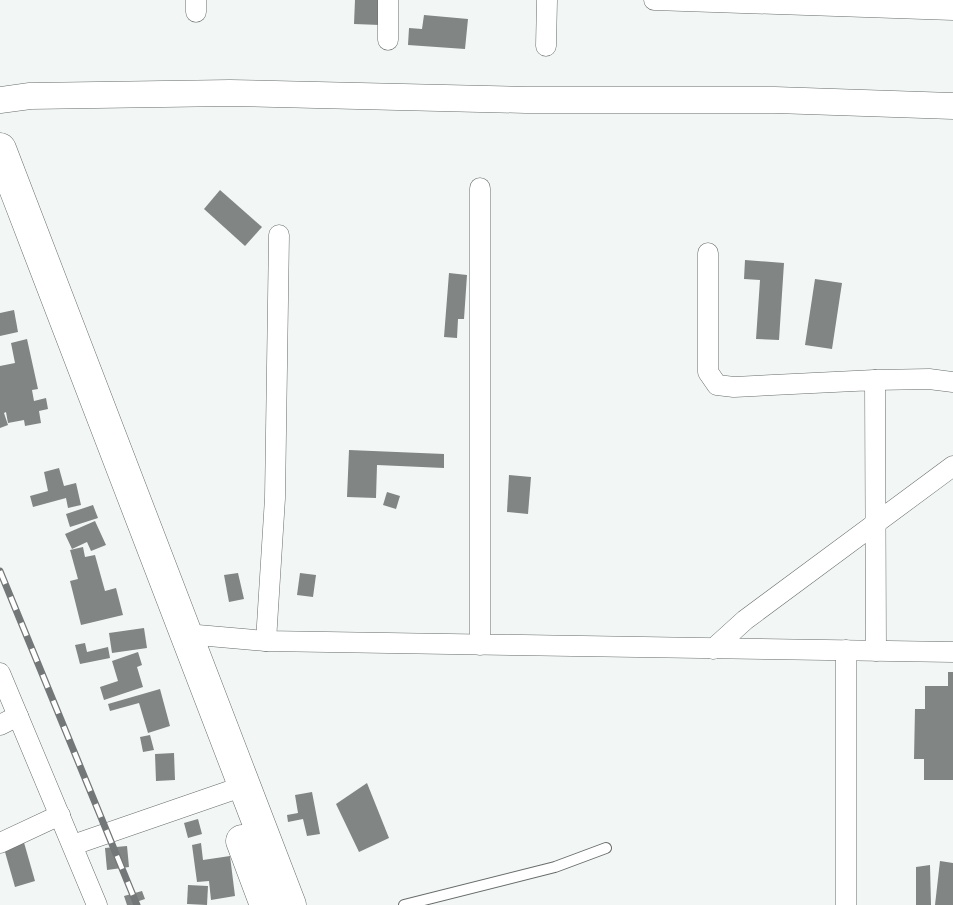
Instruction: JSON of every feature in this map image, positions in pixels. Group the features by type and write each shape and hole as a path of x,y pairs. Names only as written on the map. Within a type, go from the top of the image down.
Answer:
{"main road":[{"path":"0,149 186,634 234,790 266,905"},
{"path":"0,208 234,790 290,905"}],"street":[{"path":"388,0 388,40"},
{"path":"546,46 547,0"},
{"path":"654,0 798,2 953,10"},
{"path":"0,100 30,96 230,93 526,100 775,100 953,106"},
{"path":"480,188 480,645"},
{"path":"266,641 274,498 279,235"},
{"path":"708,253 708,372 717,385 734,387 928,379 953,381"},
{"path":"875,380 876,651"},
{"path":"713,649 745,620 953,466"},
{"path":"186,634 266,641 953,652"},
{"path":"846,650 846,905"},
{"path":"0,673 97,905"},
{"path":"0,726 18,716"},
{"path":"73,845 234,790"},
{"path":"0,843 60,815"}],"lane":[{"path":"404,905 555,867 606,848"}],"building":[{"path":"355,0 382,0 380,25 354,24"},
{"path":"424,15 468,19 465,49 408,45 409,28 422,29"},
{"path":"220,190 262,227 245,246 204,209"},
{"path":"745,260 784,263 779,340 756,339 760,280 744,279"},
{"path":"449,273 467,275 464,319 458,319 457,338 444,337"},
{"path":"815,279 842,283 832,349 805,345"},
{"path":"14,310 18,332 0,336 0,313"},
{"path":"27,339 38,389 32,390 34,401 46,398 48,409 39,411 41,423 25,426 24,420 8,423 6,412 4,413 8,425 0,428 0,366 15,363 11,343"},
{"path":"349,450 444,454 444,468 377,465 376,498 347,497"},
{"path":"59,468 64,486 76,483 81,505 68,508 66,498 33,507 30,496 48,491 44,472"},
{"path":"509,475 531,477 528,514 507,512"},
{"path":"387,492 400,496 396,509 383,505"},
{"path":"93,505 98,518 70,527 66,514"},
{"path":"95,521 106,545 91,551 87,542 72,549 65,534"},
{"path":"83,547 85,557 95,555 105,591 116,588 123,615 81,625 70,581 78,579 70,550"},
{"path":"238,573 244,599 229,602 224,575"},
{"path":"300,573 316,575 313,597 297,595"},
{"path":"144,628 147,648 112,653 109,633"},
{"path":"85,643 87,652 108,647 110,658 80,664 75,645"},
{"path":"138,652 142,665 137,667 143,687 104,700 100,687 118,681 112,661"},
{"path":"948,672 953,672 953,780 924,780 924,759 914,759 915,709 925,709 925,686 948,686"},
{"path":"160,689 170,726 148,733 139,703 110,711 108,704"},
{"path":"150,735 154,750 143,752 140,737"},
{"path":"174,753 175,780 156,781 155,754"},
{"path":"367,783 389,838 359,852 336,804"},
{"path":"312,792 320,834 307,836 303,819 288,822 287,815 298,813 295,795"},
{"path":"198,819 202,834 188,838 184,823"},
{"path":"23,839 35,881 15,887 3,845"},
{"path":"201,843 203,860 230,856 235,896 211,900 209,881 197,882 192,845"},
{"path":"127,846 129,867 107,870 105,848"},
{"path":"940,861 953,863 953,905 935,905"},
{"path":"930,865 931,905 916,905 916,867"},
{"path":"188,885 208,886 207,905 187,904"},
{"path":"142,891 145,899 136,902 137,905 127,905 124,896"}],"railway":[{"path":"0,571 137,905"}]}
